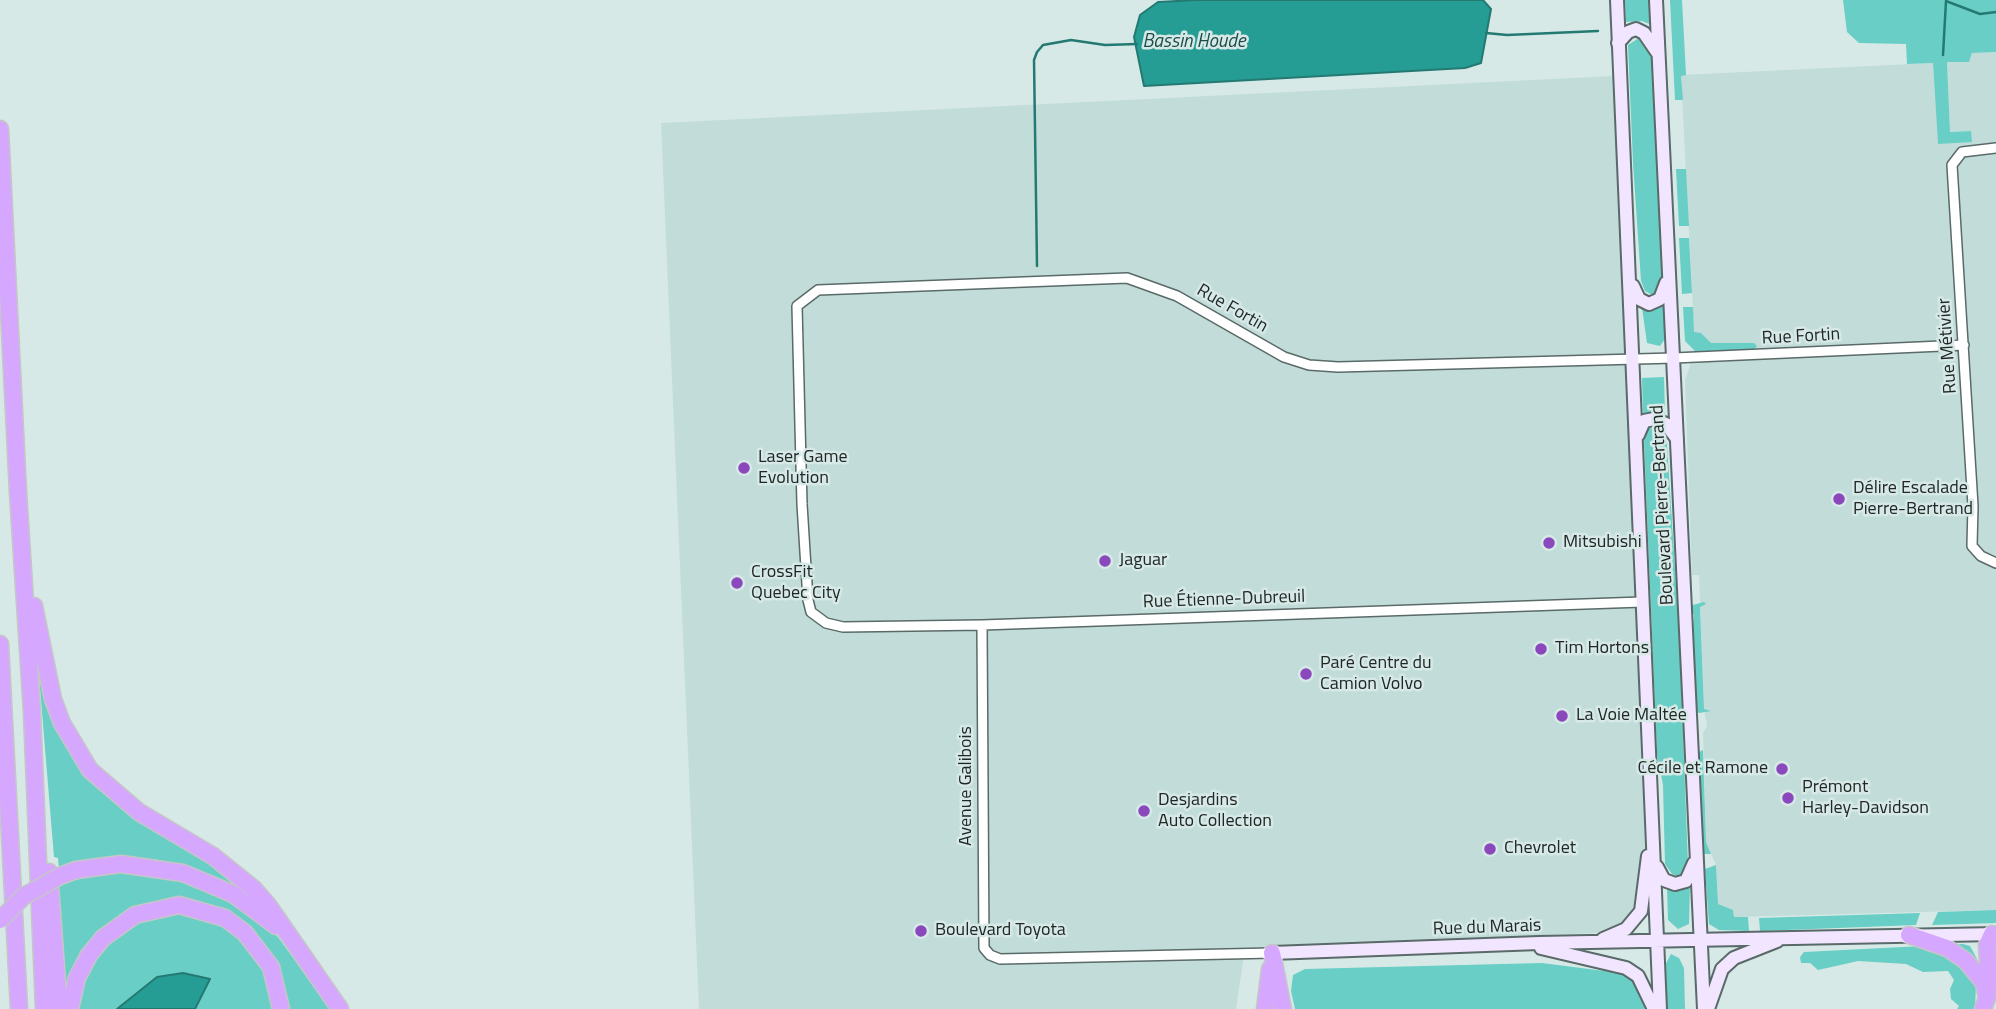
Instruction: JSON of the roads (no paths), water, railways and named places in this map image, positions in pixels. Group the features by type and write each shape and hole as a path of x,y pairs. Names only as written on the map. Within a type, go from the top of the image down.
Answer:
{"highway":[{"path":"0,129 20,538 32,712 59,1009"},
{"path":"20,538 47,678 62,723 83,760 104,785 129,804 236,873 268,905 340,1009"},
{"path":"0,644 19,1009"},
{"path":"32,712 44,1009"},
{"path":"0,920 24,897 60,876 76,870 121,864 183,873 233,894 286,934"},
{"path":"70,1009 77,978 89,955 103,938 135,915 179,905 225,918 245,933 271,967 281,1009"},
{"path":"1909,936 1928,940 1959,955 1980,976 1985,1003"},
{"path":"1985,1003 1987,945 1995,936"},
{"path":"1265,1009 1272,953"},
{"path":"1272,953 1283,1009"}],"main road":[{"name":"Boulevard Pierre-Bertrand","path":"1617,0 1660,1009"},
{"name":"Boulevard Pierre-Bertrand","path":"1656,0 1700,939 1706,1009"},
{"path":"1618,43 1628,32 1640,30 1658,56"},
{"path":"1630,279 1639,299 1650,304 1660,299 1668,276"},
{"path":"1636,440 1643,421 1653,418 1666,424 1677,440"},
{"path":"1595,942 1626,929 1642,911 1652,807"},
{"path":"1655,863 1664,880 1678,884 1689,876 1696,858"},
{"name":"Rue du Marais","path":"1272,953 1657,940 1995,936"},
{"path":"1706,1009 1722,969 1734,958 1785,938"},
{"path":"1523,945 1626,968 1638,976 1654,1009"}],"street":[{"name":"Rue Métivier","path":"1996,148 1962,152 1952,165 1964,345 1972,546 1980,556 1996,563"},
{"name":"Rue Fortin","path":"811,612 802,504 797,306 818,290 1127,278 1177,296 1284,357 1309,365 1456,366 1964,345"},
{"name":"Rue Étienne-Dubreuil","path":"811,612 825,623 843,627 982,625 1642,601"},
{"name":"Avenue Galibois","path":"982,625 984,948"},
{"name":"Rue du Marais","path":"984,948 990,955 1000,959 1272,953"}],"water":[{"name":"Bassin Houde","path":"1483,0 1491,9 1481,63 1465,68 1144,86 1134,37 1140,15 1158,2"},
{"path":"183,973 210,979 195,1009 117,1009 157,977"}],"waterway":[{"path":"1946,1 1980,14 1996,12"},
{"path":"1943,55 1946,1"},
{"path":"1486,33 1507,35 1598,31"},
{"path":"1037,266 1034,60 1037,52 1043,45 1071,40 1105,45 1137,44"}],"place":[{"name":"Laser Game Evolution","path":"744,468"},
{"name":"Délire Escalade Pierre-Bertrand","path":"1839,499"},
{"name":"Mitsubishi","path":"1549,543"},
{"name":"Jaguar","path":"1105,561"},
{"name":"CrossFit Quebec City","path":"737,583"},
{"name":"Tim Hortons","path":"1541,649"},
{"name":"Paré Centre du Camion Volvo","path":"1306,674"},
{"name":"La Voie Maltée","path":"1562,716"},
{"name":"Cécile et Ramone","path":"1782,769"},
{"name":"Prémont Harley-Davidson","path":"1788,798"},
{"name":"Desjardins Auto Collection","path":"1144,811"},
{"name":"Chevrolet","path":"1490,849"},
{"name":"Boulevard Toyota","path":"921,931"}]}
